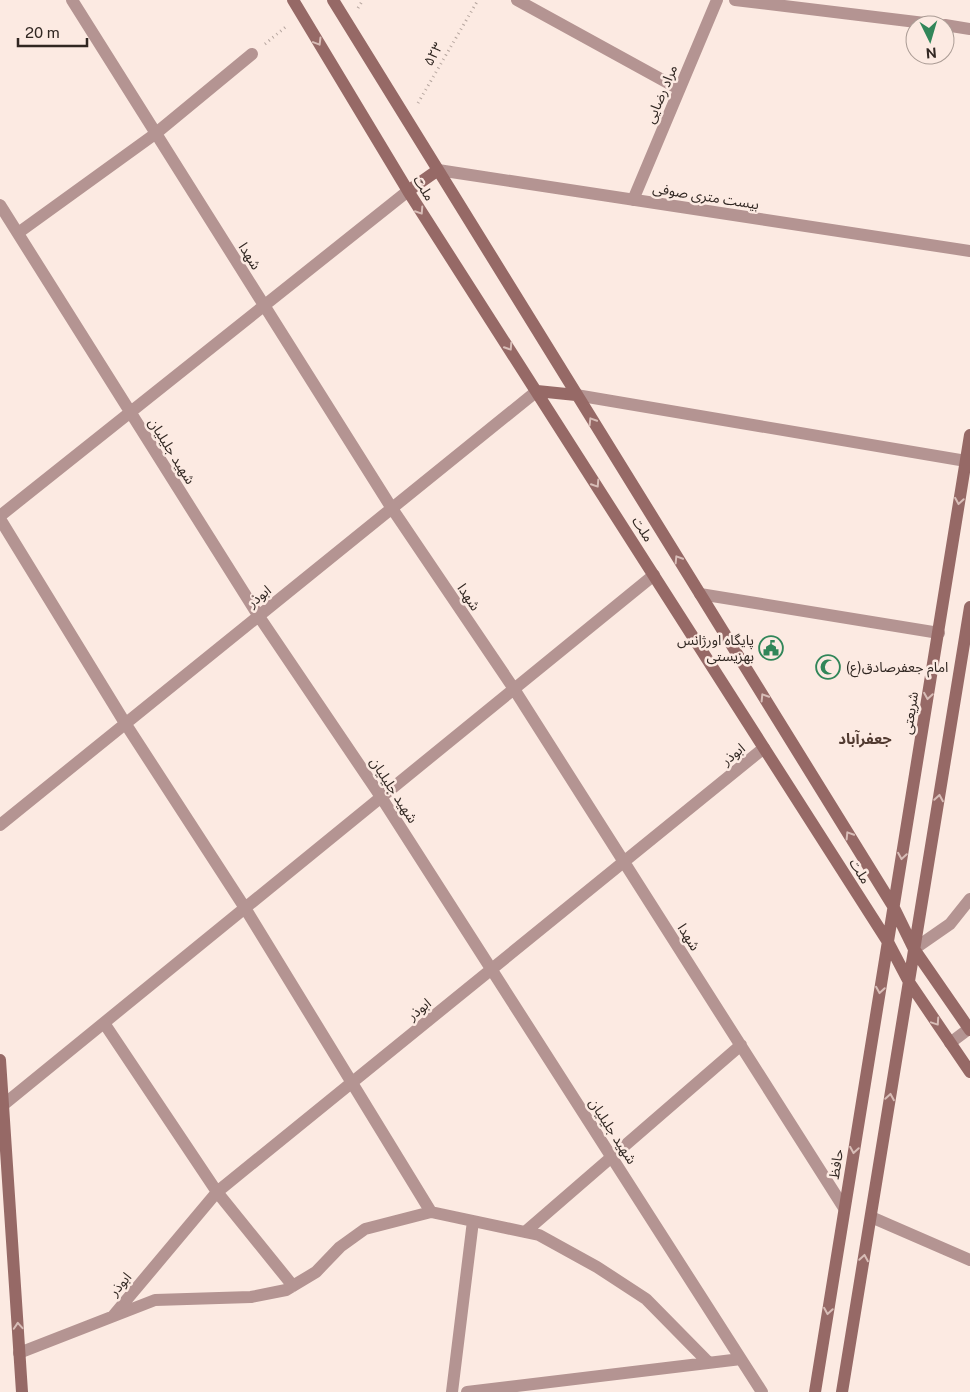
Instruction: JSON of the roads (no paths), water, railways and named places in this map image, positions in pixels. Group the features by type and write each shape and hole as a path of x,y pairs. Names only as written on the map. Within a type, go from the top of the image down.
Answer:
{"street":[{"name":"شهدا","path":"72,0 391,507 514,689 844,1208"},
{"name":"ملت","path":"293,0 408,191 888,942 909,982 970,1072"},
{"name":"ملت","path":"333,0 893,906 914,949 970,1029"},
{"path":"517,0 679,89"},
{"name":"مراد رضایی","path":"633,200 717,0"},
{"path":"735,0 905,21"},
{"path":"955,27 970,28"},
{"path":"18,233 155,134 252,54"},
{"path":"431,1212 245,908 125,723 0,518 263,306 408,191 438,170"},
{"name":"بیست متری صوفی","path":"438,170 970,252"},
{"name":"شهید جلیلیان","path":"0,205 258,615 381,797 762,1392"},
{"path":"537,391 576,395 966,461"},
{"name":"ابوذر","path":"0,825 391,507 537,391"},
{"name":"شریعتی","path":"888,942 970,436"},
{"path":"3,1105 654,575"},
{"path":"700,594 939,633"},
{"path":"842,1392 914,949 966,654 970,608"},
{"name":"ابوذر","path":"113,1316 218,1192 764,748"},
{"path":"914,949 950,924 970,899"},
{"name":"حافظ","path":"815,1392 888,942"},
{"path":"104,1023 218,1192 293,1286"},
{"path":"950,1043 970,1029"},
{"path":"525,1232 740,1046"},
{"path":"0,1060 22,1392"},
{"path":"19,1353 155,1300 251,1296 286,1290 316,1272 340,1247 365,1230 431,1212 539,1235 597,1267 646,1299 708,1363"},
{"path":"871,1217 970,1260"},
{"path":"452,1392 473,1221"},
{"path":"467,1392 741,1359"}],"place":[{"name":"پایگاه اورژانس بهزیستی","path":"771,648"},
{"name":"امام جعفرصادق(ع)","path":"828,667"}],"district":[{"name":"جعفرآباد","path":"865,738"}]}
